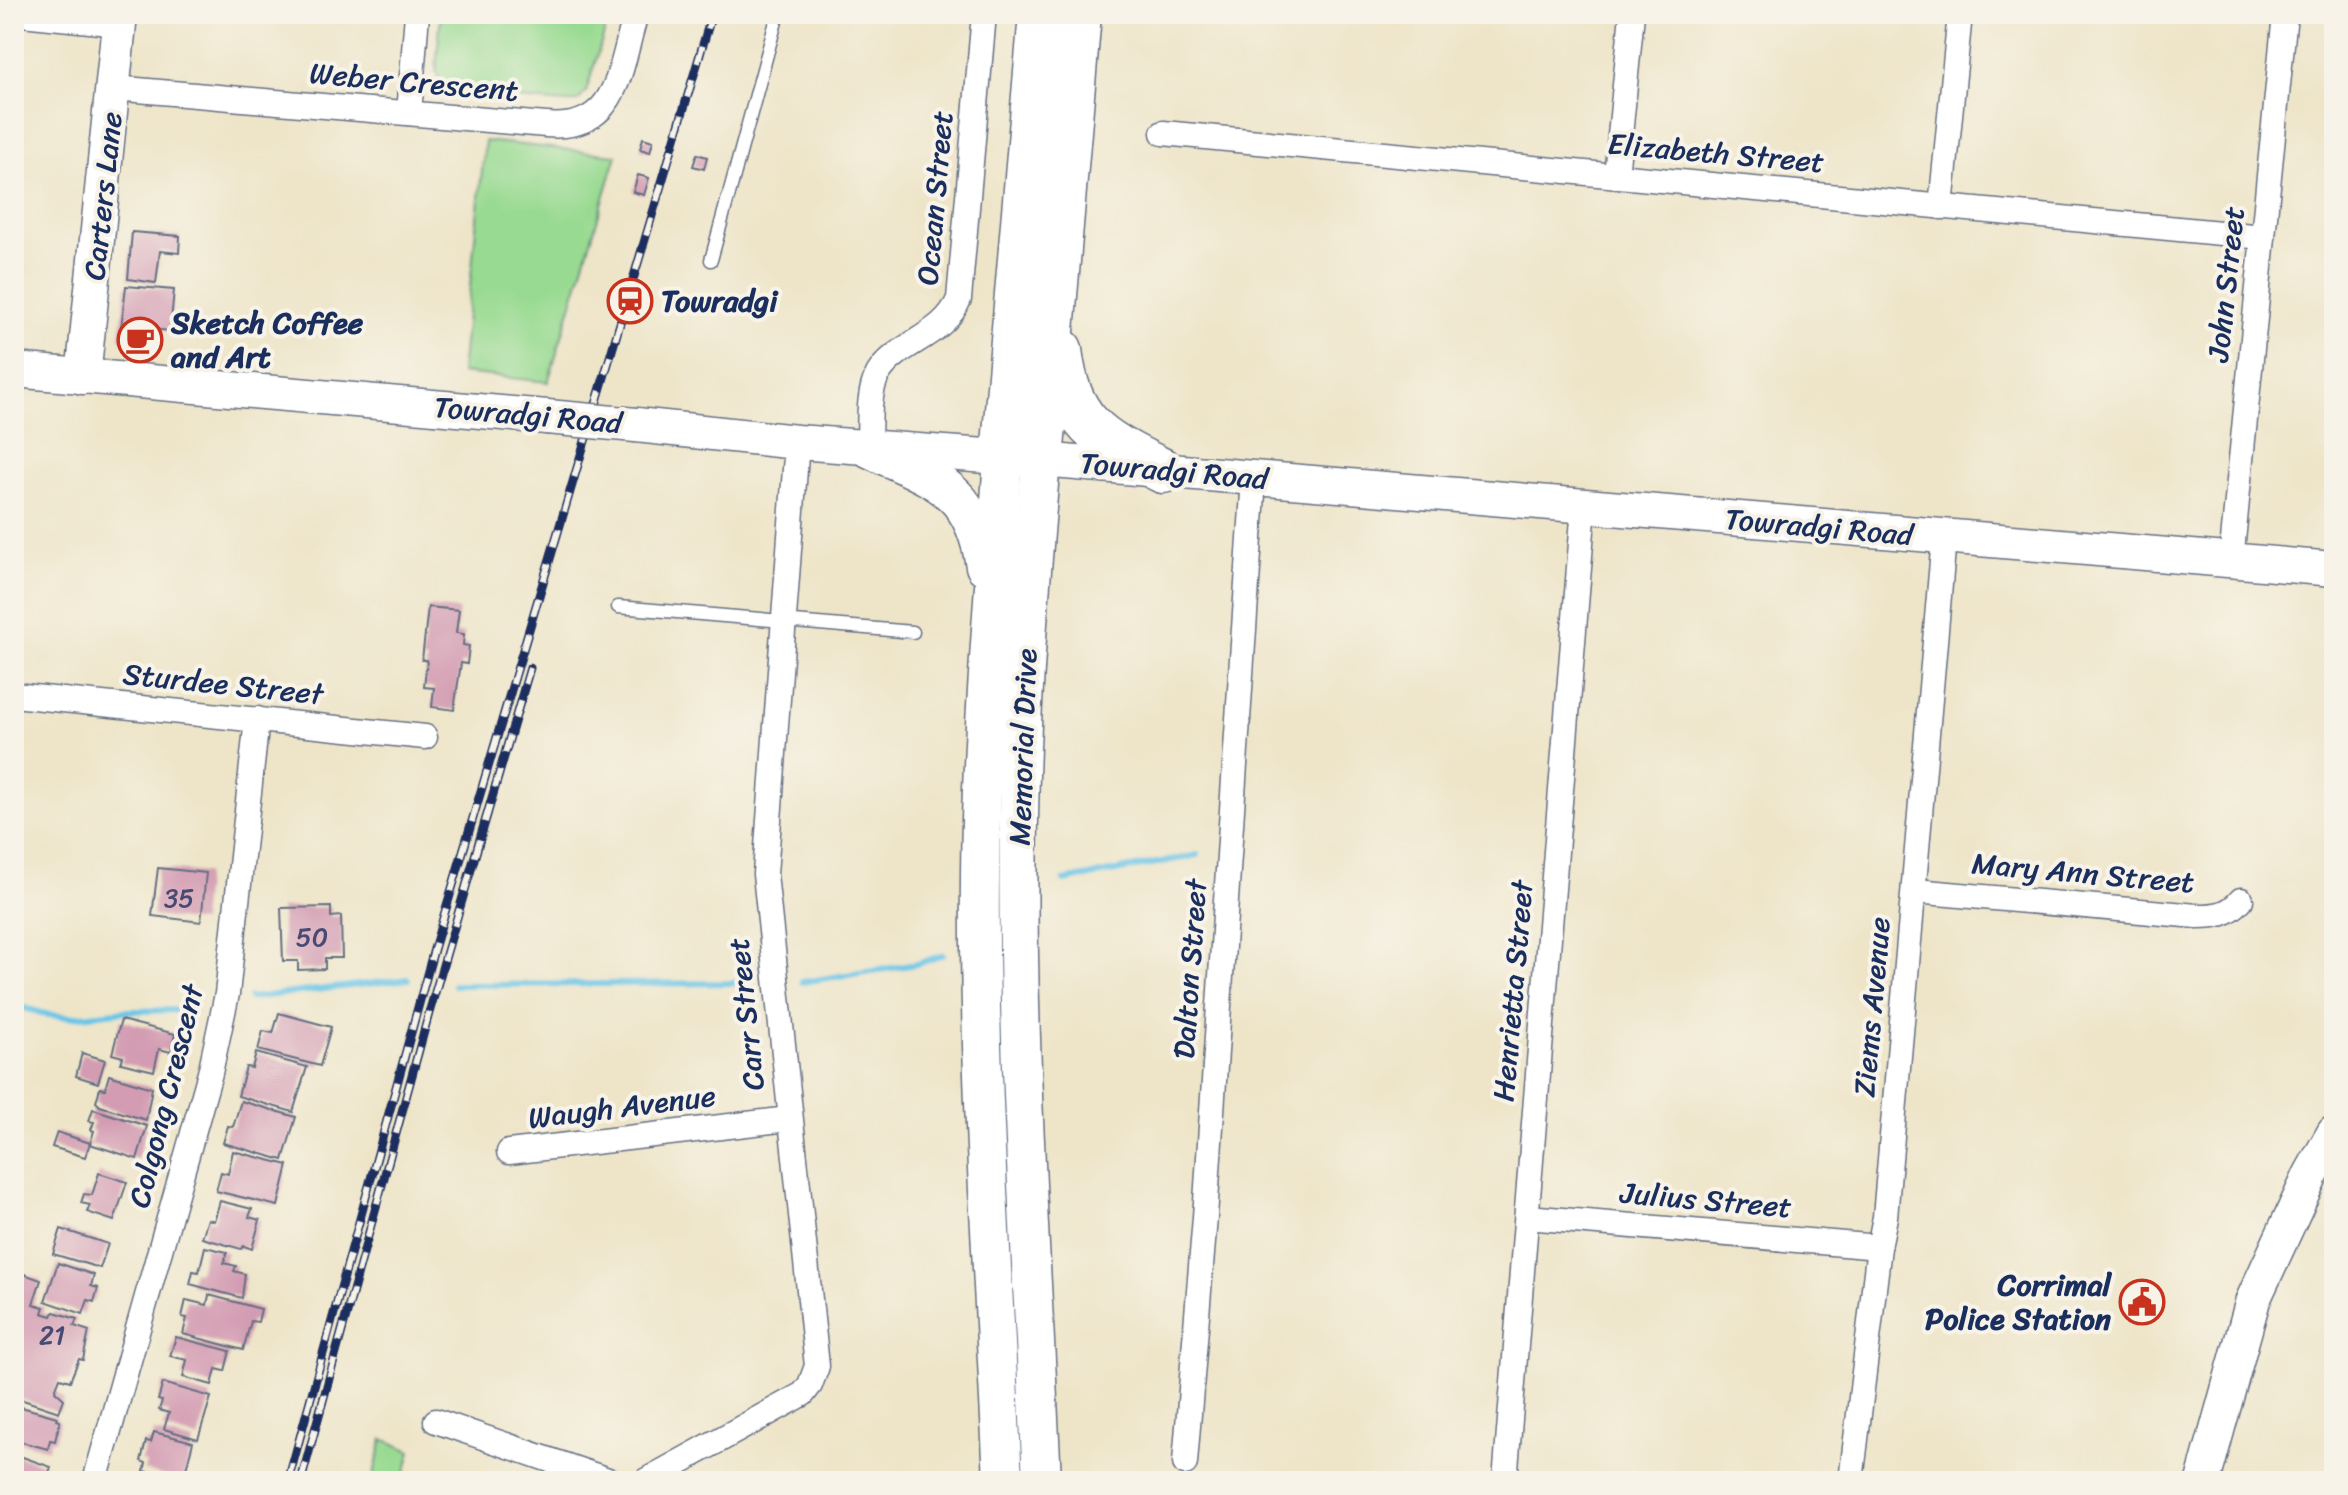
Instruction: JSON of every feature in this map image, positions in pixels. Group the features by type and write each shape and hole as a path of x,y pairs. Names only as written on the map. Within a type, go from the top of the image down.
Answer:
{"highway":[{"name":"Memorial Drive","path":"1022,458 1041,14"},
{"name":"Memorial Drive","path":"1022,458 1055,288 1079,14"},
{"path":"1055,288 1062,366 1075,405 1093,430 1106,440 1163,471"}],"main road":[{"name":"Carters Lane","path":"83,377 120,19"},
{"name":"Towradgi Road","path":"14,370 797,442 1022,458 2334,569"},
{"path":"869,448 952,491 970,513 982,543 990,637"},
{"name":"Memorial Drive","path":"1003,1481 981,964 981,822 990,637 1022,458"},
{"name":"Memorial Drive","path":"1022,458 1025,664 1019,885 1022,1038 1042,1481"},
{"path":"2203,1481 2253,1300 2311,1174 2334,1133"}],"street":[{"path":"22,14 120,19"},
{"path":"409,113 417,14"},
{"name":"Weber Crescent","path":"114,88 561,126 588,120 607,104 636,14"},
{"name":"Ocean Street","path":"869,448 872,395 879,373 941,325 959,299 984,14"},
{"path":"1616,176 1632,14"},
{"path":"1941,207 1960,14"},
{"name":"John Street","path":"2231,561 2285,14"},
{"name":"Elizabeth Street","path":"1163,133 2263,237"},
{"name":"Carr Street","path":"645,1481 803,1394 814,1376 816,1343 789,1119 765,874 797,442"},
{"name":"Dalton Street","path":"1185,1463 1205,1217 1254,478"},
{"name":"Henrietta Street","path":"1505,1481 1584,506"},
{"name":"Ziems Avenue","path":"1851,1481 1885,1217 1944,538"},
{"name":"Sturdee Street","path":"14,695 425,737"},
{"name":"Colgong Crescent","path":"95,1481 206,1087 227,994 257,719"},
{"name":"Mary Ann Street","path":"1915,891 2197,916 2224,914 2241,900"},
{"name":"Waugh Avenue","path":"509,1152 789,1119"},
{"name":"Julius Street","path":"1527,1217 1879,1247"},
{"path":"436,1421 611,1481"}],"lane":[{"path":"711,260 778,14"},
{"path":"618,607 913,632"}],"green space":[{"path":"441,14 610,14 586,92 578,101 565,103 451,91 441,82 436,68"},
{"path":"485,141 617,155 548,382 461,373"},
{"path":"383,1439 411,1451 403,1481 372,1481"}],"building":[{"path":"643,138 653,141 650,152 640,149"},
{"path":"697,154 707,157 704,169 693,166"},
{"path":"638,175 649,178 644,195 633,192"},
{"path":"132,232 180,236 179,253 160,251 156,283 128,279"},
{"path":"126,286 174,290 170,331 152,329 151,352 129,350 120,337"},
{"path":"428,607 459,610 456,633 464,634 463,645 469,646 467,664 461,663 454,710 432,707 434,688 424,687 427,660 422,660"},
{"path":"158,868 206,873 201,922 152,916"},
{"path":"331,907 331,917 341,916 342,958 325,958 325,969 298,970 298,961 283,961 281,908"},
{"path":"279,1013 331,1027 320,1066 258,1050 263,1031 273,1033"},
{"path":"121,1020 175,1034 171,1052 159,1049 154,1071 121,1063 123,1057 112,1054"},
{"path":"82,1053 105,1060 98,1083 76,1076"},
{"path":"256,1053 307,1067 293,1112 238,1096 246,1067 252,1068"},
{"path":"109,1075 152,1088 146,1120 100,1106 96,1102 100,1088 105,1089"},
{"path":"241,1101 296,1117 283,1160 223,1143 228,1126 233,1127"},
{"path":"93,1109 147,1126 137,1159 90,1144 94,1122 89,1121"},
{"path":"57,1132 90,1143 85,1157 52,1147"},
{"path":"233,1151 288,1165 278,1206 216,1191 221,1172 228,1174"},
{"path":"99,1173 127,1182 114,1221 87,1212 90,1205 81,1203 84,1194 92,1195"},
{"path":"220,1201 252,1209 249,1217 260,1220 252,1249 202,1238 208,1219 214,1221"},
{"path":"61,1229 108,1244 100,1268 53,1254"},
{"path":"205,1247 227,1252 224,1263 236,1266 234,1271 245,1274 242,1298 190,1284 193,1271 199,1272"},
{"path":"58,1263 94,1275 91,1286 98,1288 94,1302 88,1300 83,1314 45,1301"},
{"path":"21,1273 41,1280 33,1304 44,1307 42,1313 52,1316 54,1312 77,1319 74,1326 89,1331 83,1360 79,1359 70,1381 60,1378 55,1391 64,1399 59,1412 14,1397 23,1368 16,1366 21,1351 14,1349 17,1329 14,1323 22,1300 14,1297 14,1292"},
{"path":"209,1295 261,1309 258,1322 251,1321 243,1350 183,1334 187,1318 182,1317 186,1300 207,1305"},
{"path":"176,1337 230,1351 225,1371 216,1369 212,1385 183,1377 187,1360 170,1356"},
{"path":"163,1383 211,1397 198,1439 164,1429 169,1413 159,1410 162,1401 158,1400"},
{"path":"14,1405 57,1417 56,1420 60,1421 55,1441 50,1440 48,1449 14,1440"},
{"path":"154,1432 193,1442 183,1481 144,1471 146,1463 141,1461 146,1441 151,1442"},
{"path":"14,1454 51,1467 46,1481 14,1481"}],"waterway":[{"path":"1064,881 1198,855"},
{"path":"802,982 917,964 943,955"},
{"path":"250,998 408,979"},
{"path":"454,985 744,983"},
{"path":"14,1005 49,1015 71,1017 126,1011 184,1010"}],"railway":[{"path":"288,1481 434,949 712,14"},
{"path":"301,1481 429,1013 530,668"}],"place":[{"name":"Towradgi","path":"630,301"},
{"name":"Sketch Coffee and Art","path":"140,340"},
{"name":"Corrimal Police Station","path":"2142,1302"}]}
